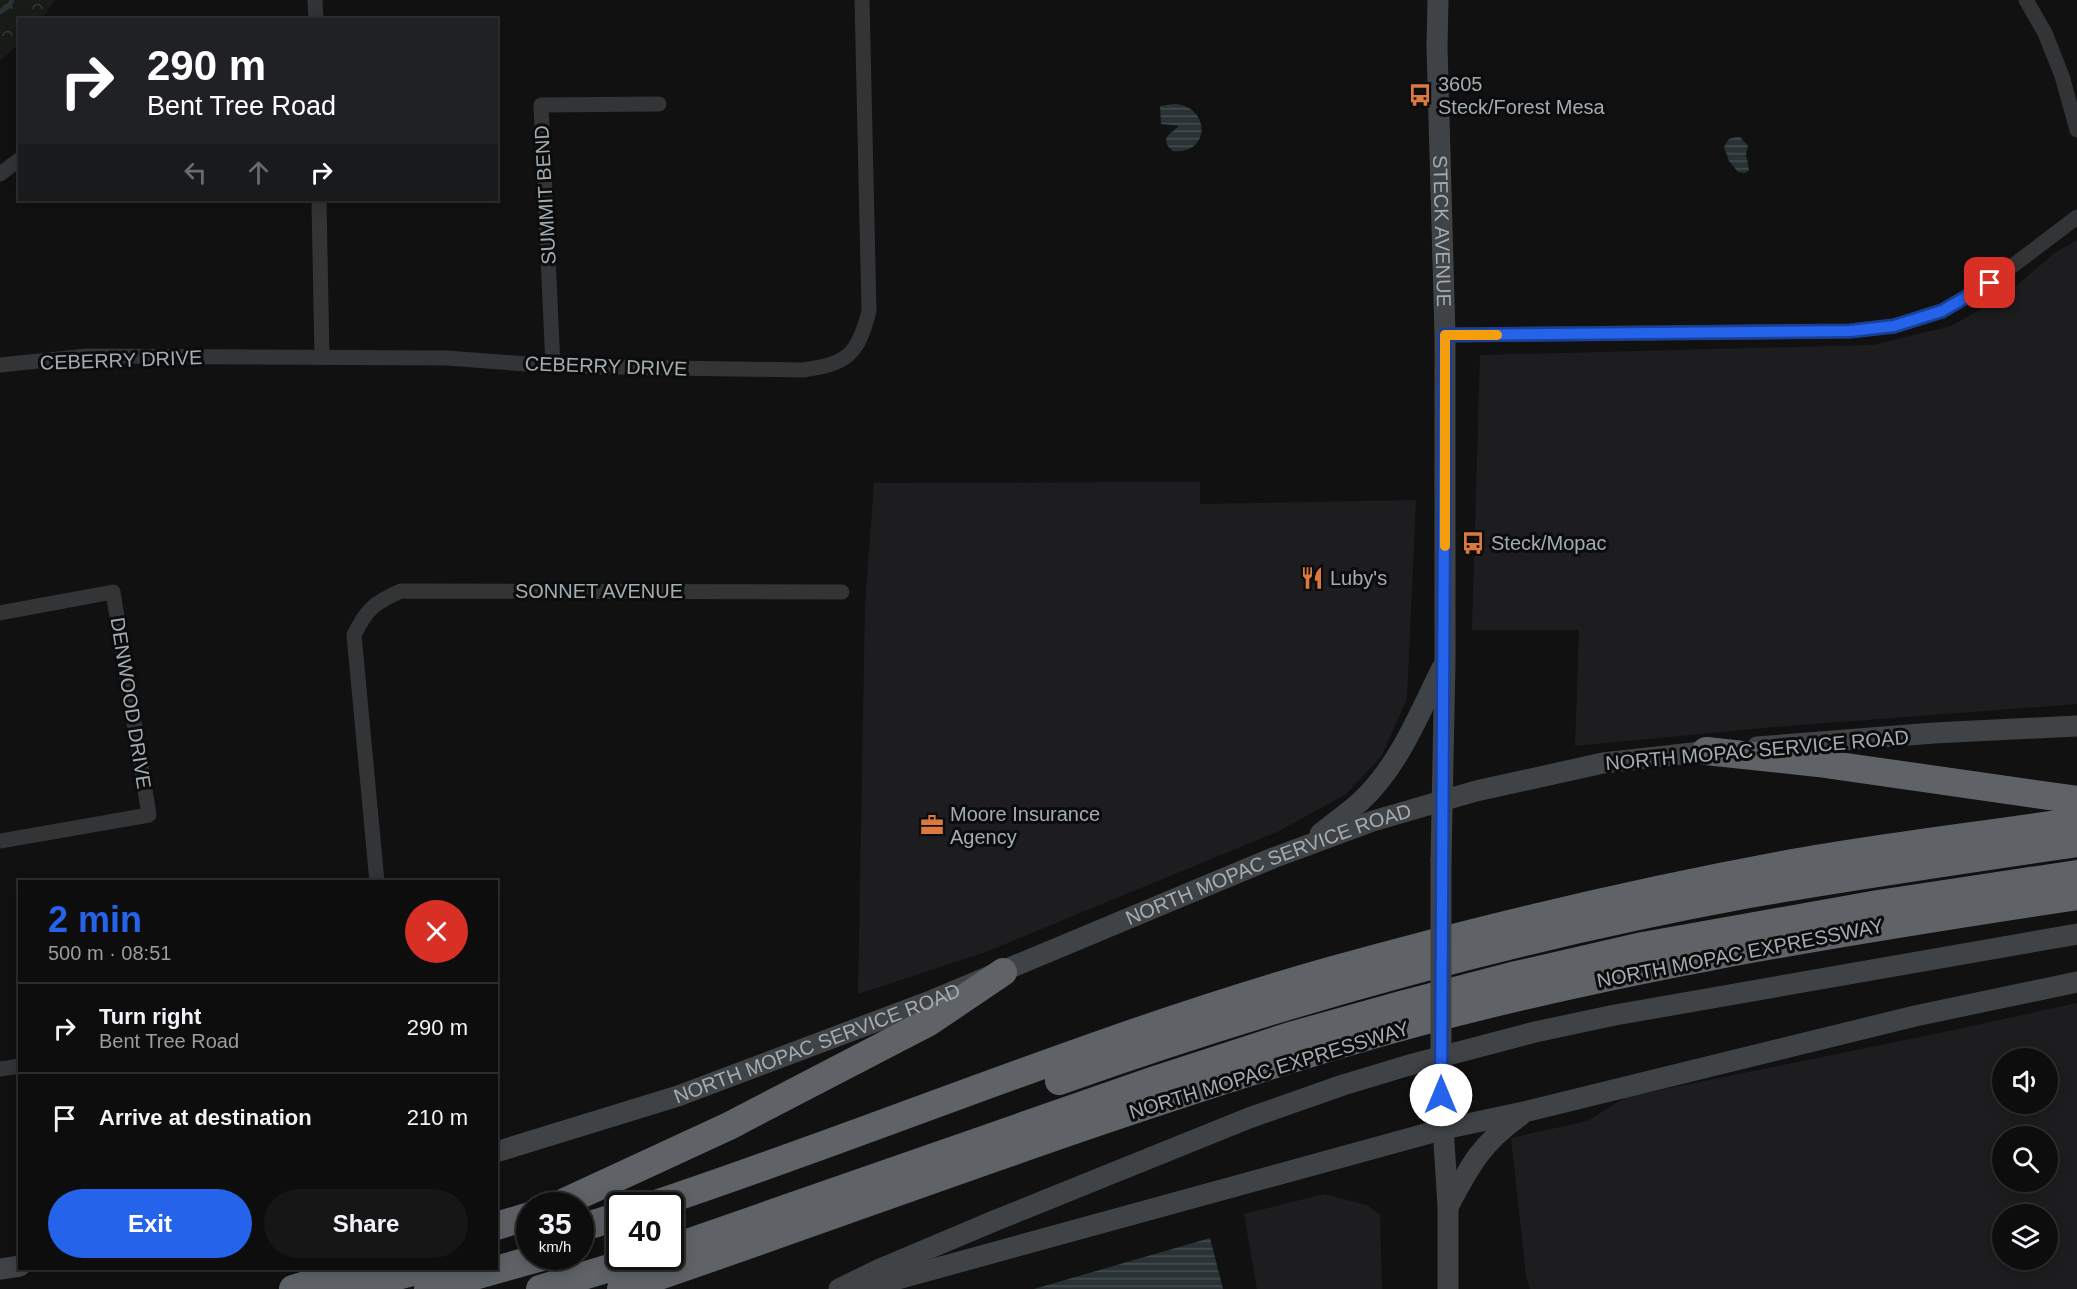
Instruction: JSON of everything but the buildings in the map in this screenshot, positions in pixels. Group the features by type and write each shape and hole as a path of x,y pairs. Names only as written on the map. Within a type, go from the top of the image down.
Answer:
{"highway":[{"path":"1706,751 1818,763 2077,800"},
{"path":"684,1195 1188,1014 1332,970 1499,926 1785,865 2077,821"},
{"path":"684,1212 1140,1052 1394,976 1509,947 1747,895 1875,873 2077,843"},
{"path":"684,1244 1152,1081 1290,1036 1401,1005 1512,976 1654,944 1878,904 2077,873"},
{"name":"NORTH MOPAC EXPRESSWAY","path":"621,1289 1208,1085 1351,1041 1515,999 1701,957 1793,940 2077,896"},
{"path":"586,1192 729,1126 929,1022 1003,972"},
{"path":"498,1225 516,1220"},
{"path":"498,1251 516,1246"},
{"path":"498,1269 516,1264"},
{"path":"540,1289 606,1269"},
{"path":"293,1289 355,1270"},
{"path":"345,1289 421,1270"},
{"path":"428,1289 496,1270"}],"main road":[{"name":"STECK AVENUE","path":"1438,0 1437,47 1445,335 1441,1095 1448,1206 1448,1289"},
{"path":"1304,846 1360,802 1380,780 1410,733 1445,662"},
{"name":"NORTH MOPAC SERVICE ROAD","path":"498,1151 678,1095 933,1000 1304,846 1442,799 1603,763 1706,751 1934,733 2077,726"},
{"path":"839,1289 994,1221 1250,1118 1343,1085 1406,1066 1535,1032 1615,1015 2077,934"},
{"path":"861,1289 1444,1129 1528,1111 1801,1043 2077,982"},
{"path":"1448,1206 1469,1167 1497,1132 1528,1111"},
{"path":"0,1269 18,1266"}],"street":[{"path":"315,0 315,18"},
{"name":"CEBERRY DRIVE","path":"0,365 87,356 322,357 447,358 554,366 803,370 825,367 843,360 862,338 869,311 862,0"},
{"path":"2026,0 2045,33 2062,76 2077,129"},
{"name":"SUMMIT BEND","path":"554,366 541,105 659,104"},
{"path":"0,174 18,160"},
{"path":"319,201 322,357"},
{"path":"1445,335 1850,331 1894,326 1942,311 1990,283 2077,217"},
{"name":"SONNET AVENUE","path":"377,880 354,635 364,615 383,598 401,591 842,592"},
{"name":"DENWOOD DRIVE","path":"0,613 113,592 149,815 0,841"},
{"path":"0,1069 18,1066"}],"shaded area":[{"path":"1174,104 1186,107 1195,113 1200,121 1202,130 1200,138 1194,146 1185,150 1173,151 1166,143 1167,137 1179,126 1161,124 1160,106"},
{"path":"1740,137 1748,146 1746,154 1749,170 1745,173 1738,172 1729,161 1724,147 1729,139"},
{"path":"2077,240 2077,704 1774,727 1575,746 1579,630 1472,630 1480,355 1873,345 1951,326 2004,296 2056,252"},
{"path":"1200,482 1200,504 1416,500 1407,699 1381,757 1345,795 1279,831 986,952 858,994 865,604 874,483"},
{"path":"2077,1003 2077,1289 1530,1289 1526,1277 1511,1138 1587,1121 1626,1097"},
{"path":"1324,1194 1367,1205 1380,1215 1382,1289 1257,1289 1244,1214"},
{"path":"1210,1238 1223,1289 1034,1289"}],"green space":[{"path":"0,0 55,0 43,18 18,18 18,45 0,60"}],"waterway":[{"path":"0,12 9,6 12,0"}],"slow traffic":[{"path":"1445,546 1445,335 1497,335"}],"place":[{"name":"3605 Steck/Forest Mesa","path":"1420,95"},
{"name":"Steck/Mopac","path":"1473,543"},
{"name":"Luby's","path":"1312,578"},
{"name":"Moore Insurance Agency","path":"932,825"}],"route":[{"path":"1441,1095 1445,335 1850,331 1894,326 1942,311 1990,283"}]}
